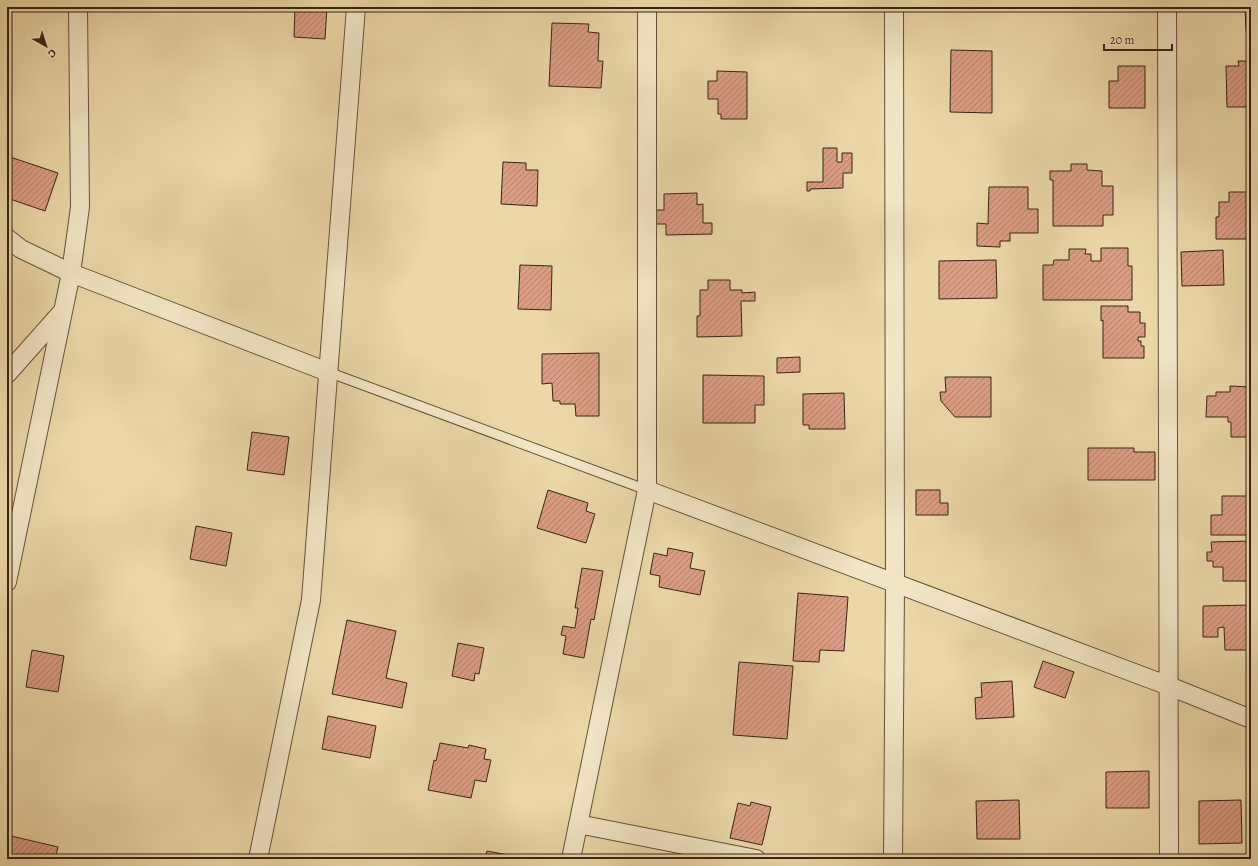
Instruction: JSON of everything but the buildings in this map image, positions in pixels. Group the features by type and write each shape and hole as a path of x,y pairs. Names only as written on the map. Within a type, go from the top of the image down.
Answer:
{"street":[{"path":"7,582 63,311 80,207 78,7"},
{"path":"258,859 311,600 356,7"},
{"path":"571,859 647,490 647,7"},
{"path":"893,859 895,583 894,7"},
{"path":"1167,7 1169,859"},
{"path":"7,238 21,249 70,273 328,372"},
{"path":"7,374 63,311"},
{"path":"647,490 1169,686 1251,719"},
{"path":"578,824 756,859"}],"lane":[{"path":"328,372 647,490"}]}
